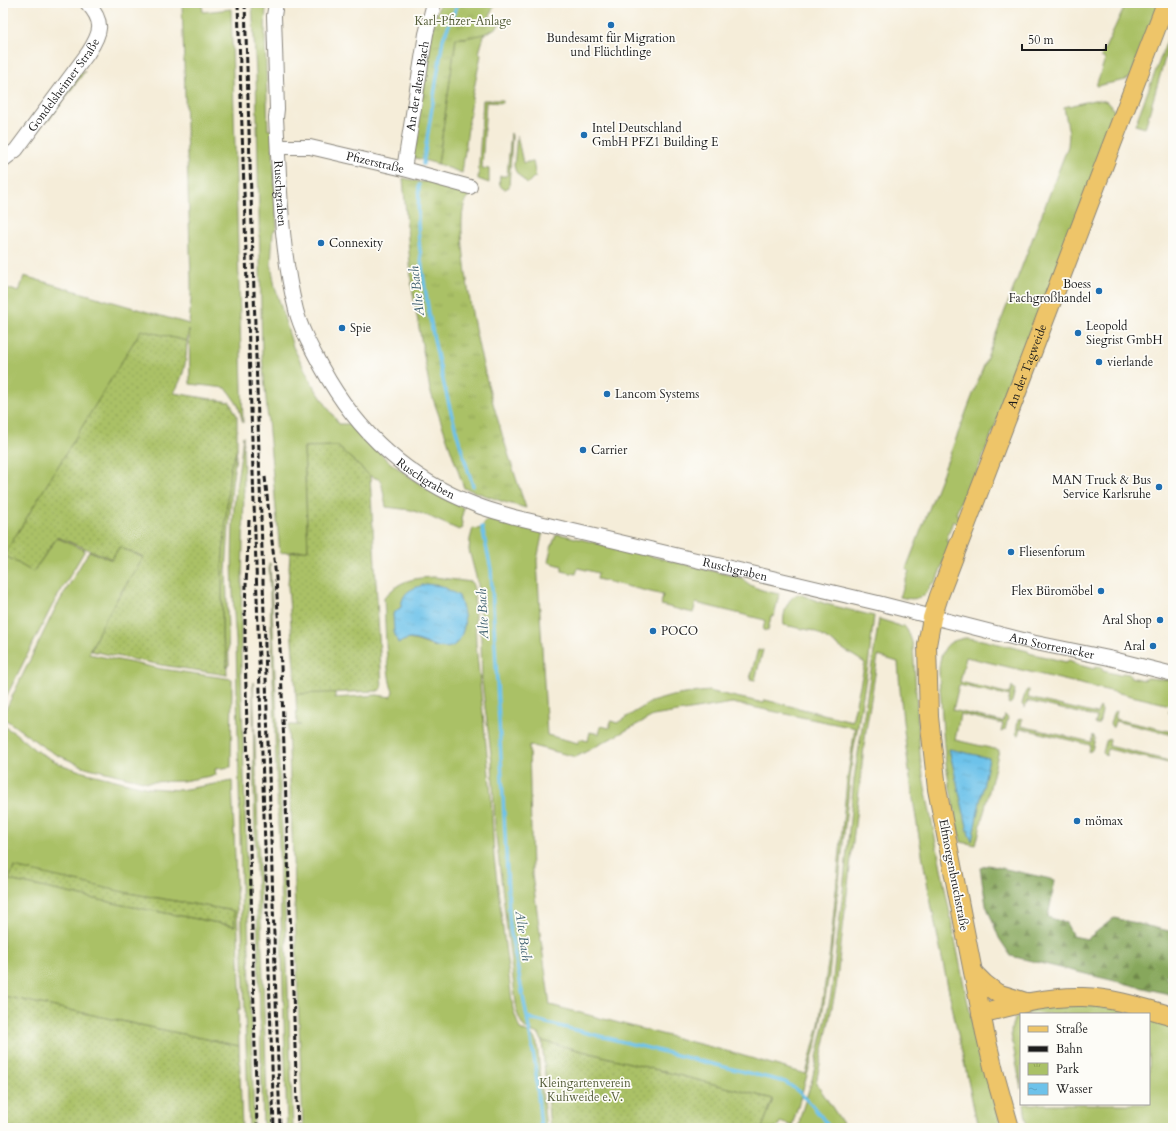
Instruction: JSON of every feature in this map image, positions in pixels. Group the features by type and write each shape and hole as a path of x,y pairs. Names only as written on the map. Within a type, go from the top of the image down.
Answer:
{"main road":[{"name":"An der Tagweide","path":"932,618 958,546 1166,3"},
{"name":"Elfmorgenbruchstraße","path":"932,618 927,660 929,717 937,789 981,1014 995,1076 1010,1128"},
{"path":"974,973 998,994 1026,1002"},
{"path":"981,1014 1026,1002 1050,998 1085,997 1125,1004 1173,1016"}],"street":[{"name":"Gondelsheimer Straße","path":"3,160 16,150 97,40 99,34 98,19 95,11 87,3"},
{"name":"Ruschgraben","path":"276,3 274,16 276,118 284,240 297,312 308,344 330,383 354,416 375,441 405,466 441,489 476,505 514,517 878,603 932,618"},
{"name":"An der alten Bach","path":"404,169 424,48 434,3"},
{"name":"Pfizerstraße","path":"278,147 310,147 404,169 470,187"},
{"name":"Am Storrenacker","path":"932,618 1173,674"}],"green space":[{"path":"182,3 202,3 203,12 231,9 243,423 238,405 226,388 190,384 189,329 187,341 141,331 4,555 33,572 57,538 85,550 52,606 3,703 3,287 19,292 24,276 189,324 191,279"},
{"path":"252,3 266,3 265,36 268,130 272,130 277,228 273,232 271,264 275,287 293,347 314,387 339,424 352,424 388,461 427,489 464,508 461,519 463,528 459,530 411,510 386,507 381,480 370,476 337,446 304,447 308,550 280,553 262,355 256,73"},
{"name":"Karl-Pfizer-Anlage","path":"440,3 495,3 489,18 500,24 491,31 485,33 456,38 438,164 412,157 429,38"},
{"path":"1126,3 1159,3 1131,76 1126,80 1096,86 1105,59 1101,57"},
{"path":"1173,25 1173,53 1167,51 1145,128 1135,125"},
{"path":"485,32 479,53 481,55 472,98 462,173 438,164 456,38 466,38"},
{"path":"85,71 48,121 45,119 80,73"},
{"path":"483,100 503,100 503,103 486,102 482,168 489,169 489,183 478,179"},
{"path":"1094,100 1109,103 1113,108 1116,117 969,492 971,498 963,495 956,514 963,517 960,524 953,521 946,541 951,543 935,584 932,583 923,596 919,598 911,599 900,597 909,571 906,569 1068,146 1069,134 1064,107"},
{"path":"511,133 509,187 505,189 501,186 500,176 507,176"},
{"path":"517,135 523,163 533,161 536,178 534,177 527,184 516,172 514,166"},
{"path":"403,178 421,182 430,181 470,192 464,206 462,230 470,303 490,392 526,508 464,488 430,390 412,288"},
{"path":"141,330 187,341 186,356 181,380 174,393 230,402 237,416 237,449 230,468 222,567 222,639 226,651 227,675 161,665 91,651 99,631 112,607 144,557 119,547 112,559 57,537 33,572 4,555"},
{"path":"243,436 244,494 241,669 254,1128 249,1128 242,930 236,640 232,573 234,506"},
{"path":"337,446 370,476 382,688 378,691 296,694 288,585 290,553 308,550 304,447"},
{"path":"237,449 232,484 226,570 229,665 227,667 226,651 222,639 222,567 230,468"},
{"path":"493,517 543,531 537,560 547,735 578,743 580,739 588,741 590,732 599,734 601,726 609,728 611,721 617,723 651,702 672,696 708,691 764,703 765,700 852,721 865,663 814,631 784,625 785,611 792,598 799,594 826,604 874,616 868,666 852,760 829,975 817,1042 792,1126 780,1122 777,1128 762,1128 773,1099 542,1041 539,1034 527,1029 521,1022 517,1013 495,828 492,762 482,683 480,600 478,584 469,550 473,528 481,528 487,520","holes":["732,703 855,728 847,781 830,950 819,1024 806,1074 730,1052 550,1005 532,875 529,745 576,757 653,716"]},
{"path":"559,534 742,578 754,587 779,594 774,617 771,616 768,631 763,630 765,620 696,603 693,613 661,605 663,595 597,579 598,573 578,568 576,574 562,571 562,566 548,562 556,535"},
{"path":"119,547 144,558 114,604 89,654 162,669 232,679 231,767 215,769 216,775 183,781 147,782 85,767 55,754 42,746 5,719 3,715 55,609 89,551 112,560"},
{"path":"269,563 283,852 293,1128 287,1128"},
{"path":"427,577 472,582 474,589 476,644 491,794 494,857 513,1009 520,1029 532,1035 537,1043 546,1128 303,1128 288,725 297,725 296,694 335,692 335,698 377,695 391,697 393,691 387,661 384,598 395,587 413,579","holes":["401,607 435,647 408,639 393,614"]},
{"path":"879,619 901,627 903,625 911,637 913,646 920,755 924,782 965,990 977,1042 1002,1128 978,1128 941,955 919,838 910,780 898,662 878,656 866,730 836,988 816,1083 846,1128 800,1128 799,1125 812,1080 831,995 854,779"},
{"path":"965,638 982,640 1066,662 1069,660 1075,664 1094,669 1097,666 1101,667 1103,671 1120,675 1122,673 1129,674 1130,677 1144,680 1148,678 1172,680 1173,710 1169,713 1170,705 966,657 960,682 1010,694 1012,686 1015,690 1012,702 1010,704 1008,703 1010,696 959,685 953,710 1003,722 1005,715 1008,718 1005,730 1001,732 1003,724 960,714 955,740 999,750 976,845 961,842 946,766 939,669 941,657 947,646 955,641"},
{"path":"758,649 763,650 755,680 750,679"},
{"path":"253,682 268,1128 263,1128 254,792"},
{"path":"1028,690 1028,698 1097,714 1100,707 1102,711 1099,724 1095,724 1097,717 1027,701 1025,708 1022,704 1026,691"},
{"path":"1117,711 1115,719 1173,732 1173,735 1115,721 1113,728 1110,724 1113,713"},
{"path":"1020,718 1022,719 1021,726 1091,742 1093,735 1095,739 1092,750 1089,752 1090,745 1020,728 1018,736 1016,733 1018,720"},
{"path":"3,726 15,733 35,750 60,764 83,772 148,788 180,790 232,781 241,1009 238,1009 239,1046 3,996","holes":["9,880 128,893 234,911 234,926 123,905"]},
{"path":"1109,739 1109,746 1173,762 1173,764 1108,749 1106,756 1103,753 1106,741"},
{"path":"988,865 1055,880 1048,917 1066,923 1073,936 1087,939 1114,918 1173,932 1173,960 1166,978 1173,980 1173,995 1011,956 999,938 986,905 980,868"},
{"path":"14,867 128,893 234,911 235,926 123,905 9,880"},
{"path":"3,996 239,1046 242,1128 3,1128"},
{"path":"1082,1005 1113,1008 1130,1013 1023,1013 1033,1008"},
{"path":"1020,1015 1020,1084 1011,1034 1012,1024"},
{"path":"1150,1019 1173,1024 1173,1128 1027,1128 1024,1105 1150,1105"},
{"name":"Kleingartenverein Kuhweide e.V.","path":"542,1041 773,1099 762,1128 550,1128"}],"water":[{"path":"426,584 442,586 459,596 464,612 465,622 460,638 450,647 437,647 410,639 398,643 394,632 393,614 401,607 404,597 409,591"},
{"path":"949,749 989,758 972,841 969,835"}],"waterway":[{"name":"Alte Bach","path":"423,164 443,39 458,3"},
{"name":"Alte Bach","path":"419,185 419,238 421,263 429,313 445,388 473,486"},
{"name":"Alte Bach","path":"482,527 491,569 510,929 535,1063 541,1128"},
{"name":"Alte Bach","path":"527,1017 785,1082 804,1097 830,1128"}],"railway":[{"path":"238,3 274,1128"},
{"path":"245,3 280,1128"},
{"path":"265,477 276,578 281,666 298,1128"},
{"path":"249,520 245,607 245,649 257,1128"}],"place":[{"name":"Bundesamt für Migration und Flüchtlinge","path":"611,25"},
{"name":"Intel Deutschland GmbH PFZ1 Building E","path":"584,135"},
{"name":"Connexity","path":"321,243"},
{"name":"Boess Fachgroßhandel","path":"1099,291"},
{"name":"Spie","path":"342,328"},
{"name":"Leopold Siegrist GmbH","path":"1078,333"},
{"name":"vierlande","path":"1099,362"},
{"name":"Lancom Systems","path":"607,394"},
{"name":"Carrier","path":"583,450"},
{"name":"MAN Truck & Bus Service Karlsruhe","path":"1159,487"},
{"name":"Fliesenforum","path":"1011,552"},
{"name":"Flex Büromöbel","path":"1101,591"},
{"name":"Aral Shop","path":"1160,620"},
{"name":"POCO","path":"653,631"},
{"name":"Aral","path":"1153,646"},
{"name":"mömax","path":"1077,821"}]}
